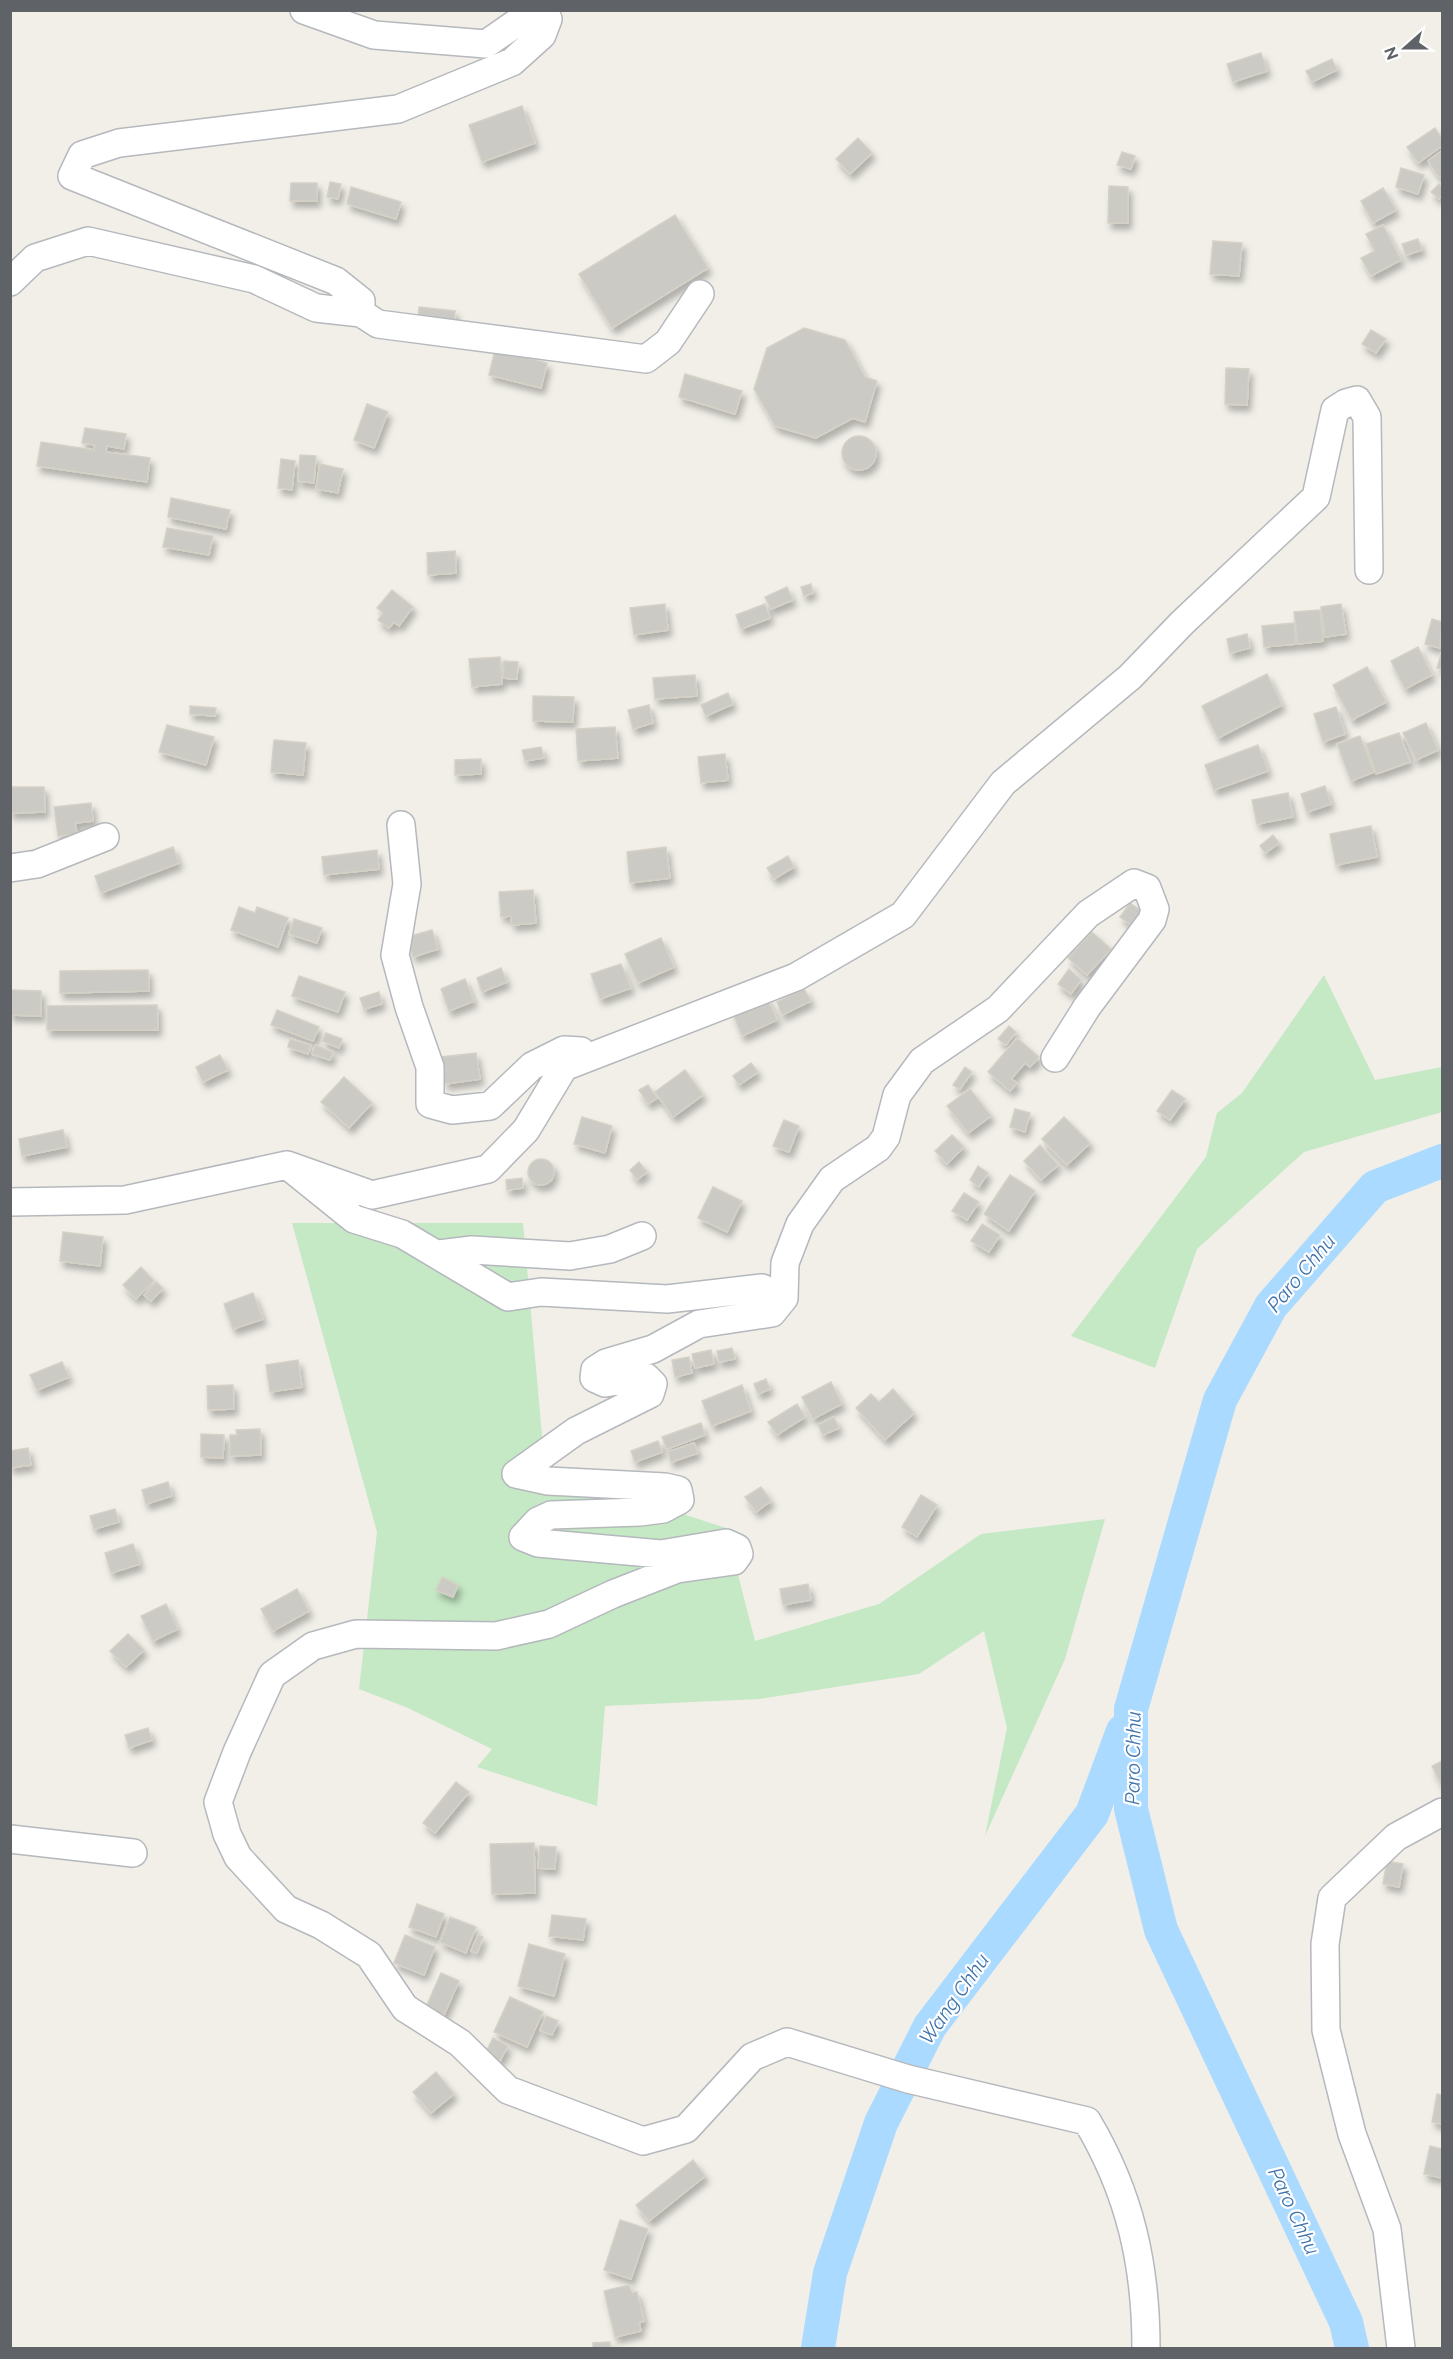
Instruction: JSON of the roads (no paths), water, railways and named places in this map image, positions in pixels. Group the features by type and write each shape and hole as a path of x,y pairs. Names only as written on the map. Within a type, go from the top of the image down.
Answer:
{"street":[{"path":"304,10 374,35 486,44 536,10 548,19 542,35 512,62 398,109 119,143 82,155 72,176 336,281 361,301 362,313"},
{"path":"10,282 35,258 88,241 254,279 316,308 362,313 378,324 646,359 668,342 700,294"},
{"path":"10,1202 125,1200 287,1165 372,1195 488,1168 526,1130 564,1067 796,977 903,915 1003,783 1130,677 1182,623 1316,497 1335,410 1346,403 1357,400 1367,417 1370,570"},
{"path":"401,825 407,884 395,955 409,1007 430,1067 430,1104 452,1110 490,1106 532,1066 564,1050 590,1051 619,1047"},
{"path":"10,868 37,864 105,837"},
{"path":"1055,1058 1087,1007 1152,920 1155,909 1147,888 1134,883 1088,914 998,1009 922,1061 897,1095 886,1137 878,1148 832,1179 800,1224 785,1263 784,1298 772,1313 699,1324 653,1349 606,1363 595,1370 594,1378 605,1383 646,1377 653,1384 650,1394 576,1431 510,1473 548,1481 665,1487 678,1490 680,1500 663,1509 640,1512 551,1515 512,1534 538,1543 661,1554 726,1543 737,1548 739,1554 734,1561 677,1569 613,1594 549,1624 496,1636 356,1634 313,1646 272,1675 237,1752 218,1802 227,1834 238,1857 286,1909 321,1925 369,1955 405,2008 460,2043 508,2090 643,2141 686,2130 752,2057 787,2042 908,2079 1087,2121 1102,2146 1134,2227 1146,2306 1146,2349"},
{"path":"287,1165 354,1219 402,1234 508,1297 541,1292 667,1299 762,1288 784,1298"},
{"path":"439,1254 472,1250 570,1256 610,1249 642,1236"},
{"path":"1401,2349 1387,2229 1352,2134 1326,2030 1325,1944 1332,1898 1396,1837 1443,1812"},
{"path":"10,1839 133,1853"}],"waterway":[{"name":"Paro Chhu","path":"1352,2348 1346,2322 1161,1930 1131,1809 1131,1709 1220,1400 1271,1306 1375,1187 1442,1161"},
{"name":"Wang Chhu","path":"818,2348 830,2273 881,2123 930,2026 1092,1814 1123,1731"}]}
